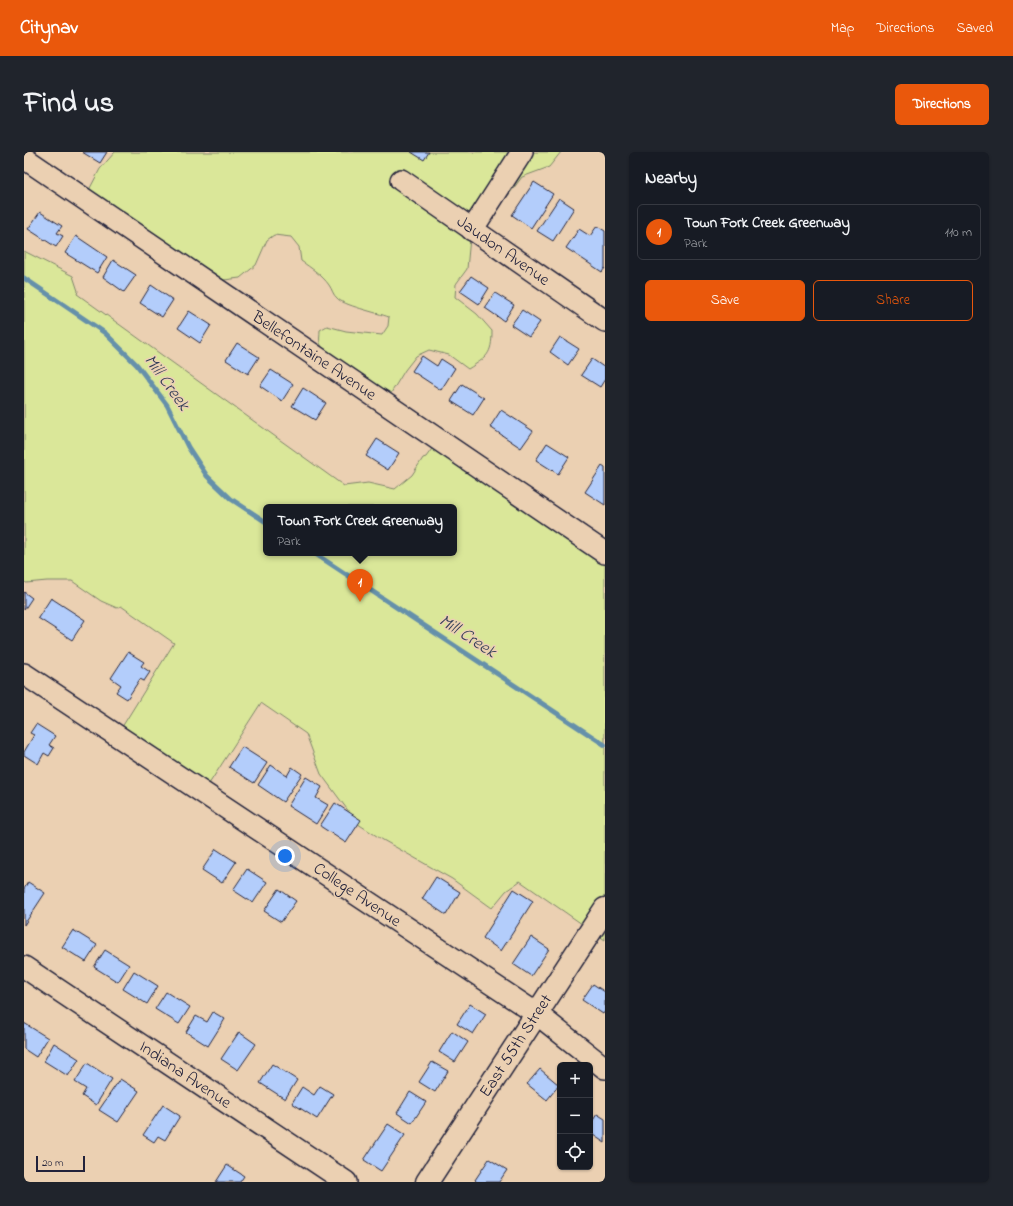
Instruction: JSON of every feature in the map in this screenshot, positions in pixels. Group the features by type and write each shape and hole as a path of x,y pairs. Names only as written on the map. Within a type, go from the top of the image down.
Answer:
{"main road":[{"name":"East 55th Street","path":"426,1182 605,909"}],"street":[{"path":"472,230 522,152"},
{"name":"Bellefontaine Avenue","path":"24,158 605,553"},
{"name":"Jaudon Avenue","path":"401,180 605,321"},
{"name":"College Avenue","path":"24,674 537,1014 605,1068"},
{"name":"Indiana Avenue","path":"24,967 346,1182"}],"green space":[{"path":"115,152 561,152 549,167 522,177 504,201 472,217 467,269 456,284 455,297 477,314 492,331 491,345 487,354 484,358 468,369 449,355 429,350 416,356 405,370 391,393 341,364 324,349 320,343 320,330 327,326 346,331 382,335 388,326 389,317 340,301 334,295 329,285 323,278 301,261 299,247 291,237 274,235 267,240 256,265 240,278 224,280 98,198 89,190 100,169"},
{"path":"24,251 73,276 78,291 77,294 344,486 368,483 395,489 412,475 423,458 426,457 434,446 605,561 605,940 520,881 506,891 492,908 452,879 358,824 321,774 306,734 261,703 209,784 122,727 174,643 121,606 117,608 101,601 72,581 26,583 24,581"}],"building":[{"path":"82,152 107,152 100,163"},
{"path":"411,152 429,152 424,160"},
{"path":"534,182 553,194 531,228 512,215"},
{"path":"559,198 574,208 553,241 537,231"},
{"path":"40,212 62,226 57,233 63,236 56,247 28,229"},
{"path":"597,226 605,231 605,268 602,272 566,248 579,229 590,236"},
{"path":"76,236 107,257 97,273 65,253"},
{"path":"113,260 136,275 124,292 103,277"},
{"path":"471,276 489,288 479,304 460,291"},
{"path":"151,285 173,300 162,317 140,303"},
{"path":"495,293 514,305 504,321 485,308"},
{"path":"522,310 540,322 529,337 511,325"},
{"path":"189,311 211,325 200,343 178,328"},
{"path":"560,337 579,349 568,365 550,352"},
{"path":"237,343 259,357 248,374 226,360"},
{"path":"422,356 437,366 441,359 455,368 441,390 412,371"},
{"path":"592,359 605,368 605,379 600,387 581,375"},
{"path":"271,370 293,384 282,401 260,386"},
{"path":"462,384 484,398 473,415 451,401"},
{"path":"303,388 326,403 315,420 292,406"},
{"path":"501,410 533,431 521,448 490,427"},
{"path":"377,439 399,453 388,470 366,456"},
{"path":"547,443 569,457 558,474 536,460"},
{"path":"602,466 605,468 605,505 585,492"},
{"path":"24,592 32,598 24,610"},
{"path":"51,598 85,620 72,640 38,618"},
{"path":"128,652 144,662 141,666 150,672 144,681 140,679 127,699 116,692 121,685 111,678"},
{"path":"36,724 55,736 49,745 54,748 49,756 44,753 38,764 24,755 24,752 34,735 30,733"},
{"path":"242,747 267,763 254,783 229,767"},
{"path":"271,765 287,776 292,767 302,774 283,802 258,785"},
{"path":"306,777 322,787 316,798 328,805 316,824 288,806"},
{"path":"335,803 361,820 346,843 320,826"},
{"path":"216,849 236,862 222,883 202,870"},
{"path":"247,869 267,882 253,903 233,890"},
{"path":"436,877 460,892 446,915 422,899"},
{"path":"28,882 45,893 24,925 24,889"},
{"path":"279,889 296,901 281,922 264,911"},
{"path":"514,889 533,901 501,951 483,938"},
{"path":"73,930 97,945 86,962 62,947"},
{"path":"531,937 549,949 531,976 513,964"},
{"path":"105,950 129,965 118,982 94,967"},
{"path":"134,971 158,986 147,1004 123,989"},
{"path":"593,984 605,992 605,1011 603,1014 582,1000"},
{"path":"166,992 190,1007 179,1024 155,1009"},
{"path":"470,1004 486,1014 473,1034 457,1024"},
{"path":"213,1012 225,1019 208,1046 186,1032 196,1016 207,1022"},
{"path":"24,1023 48,1038 36,1057 24,1049"},
{"path":"452,1031 468,1042 455,1062 439,1052"},
{"path":"239,1032 256,1044 238,1070 221,1059"},
{"path":"54,1043 79,1059 68,1076 44,1061"},
{"path":"432,1062 448,1071 435,1092 419,1082"},
{"path":"87,1063 112,1079 96,1105 82,1096 86,1089 75,1082"},
{"path":"272,1064 297,1080 285,1099 260,1083"},
{"path":"540,1069 557,1083 557,1088 547,1100 527,1084"},
{"path":"120,1079 139,1091 118,1122 99,1110"},
{"path":"320,1086 333,1094 317,1119 292,1103 302,1087 314,1095"},
{"path":"410,1092 426,1102 412,1123 397,1113"},
{"path":"163,1105 180,1116 165,1140 158,1136 154,1142 143,1135"},
{"path":"597,1114 605,1119 605,1143 593,1135 593,1120"},
{"path":"388,1124 405,1135 381,1171 364,1160"},
{"path":"489,1159 507,1170 499,1182 477,1182 475,1180"},
{"path":"227,1165 244,1176 240,1182 216,1182"}],"waterway":[{"name":"Mill Creek","path":"24,278 105,333 137,365 167,405 188,447 207,476 231,499 263,520"},
{"name":"Mill Creek","path":"319,556 605,745"}],"place":[{"name":"Town Fork Creek Greenway","path":"360,602"}]}
